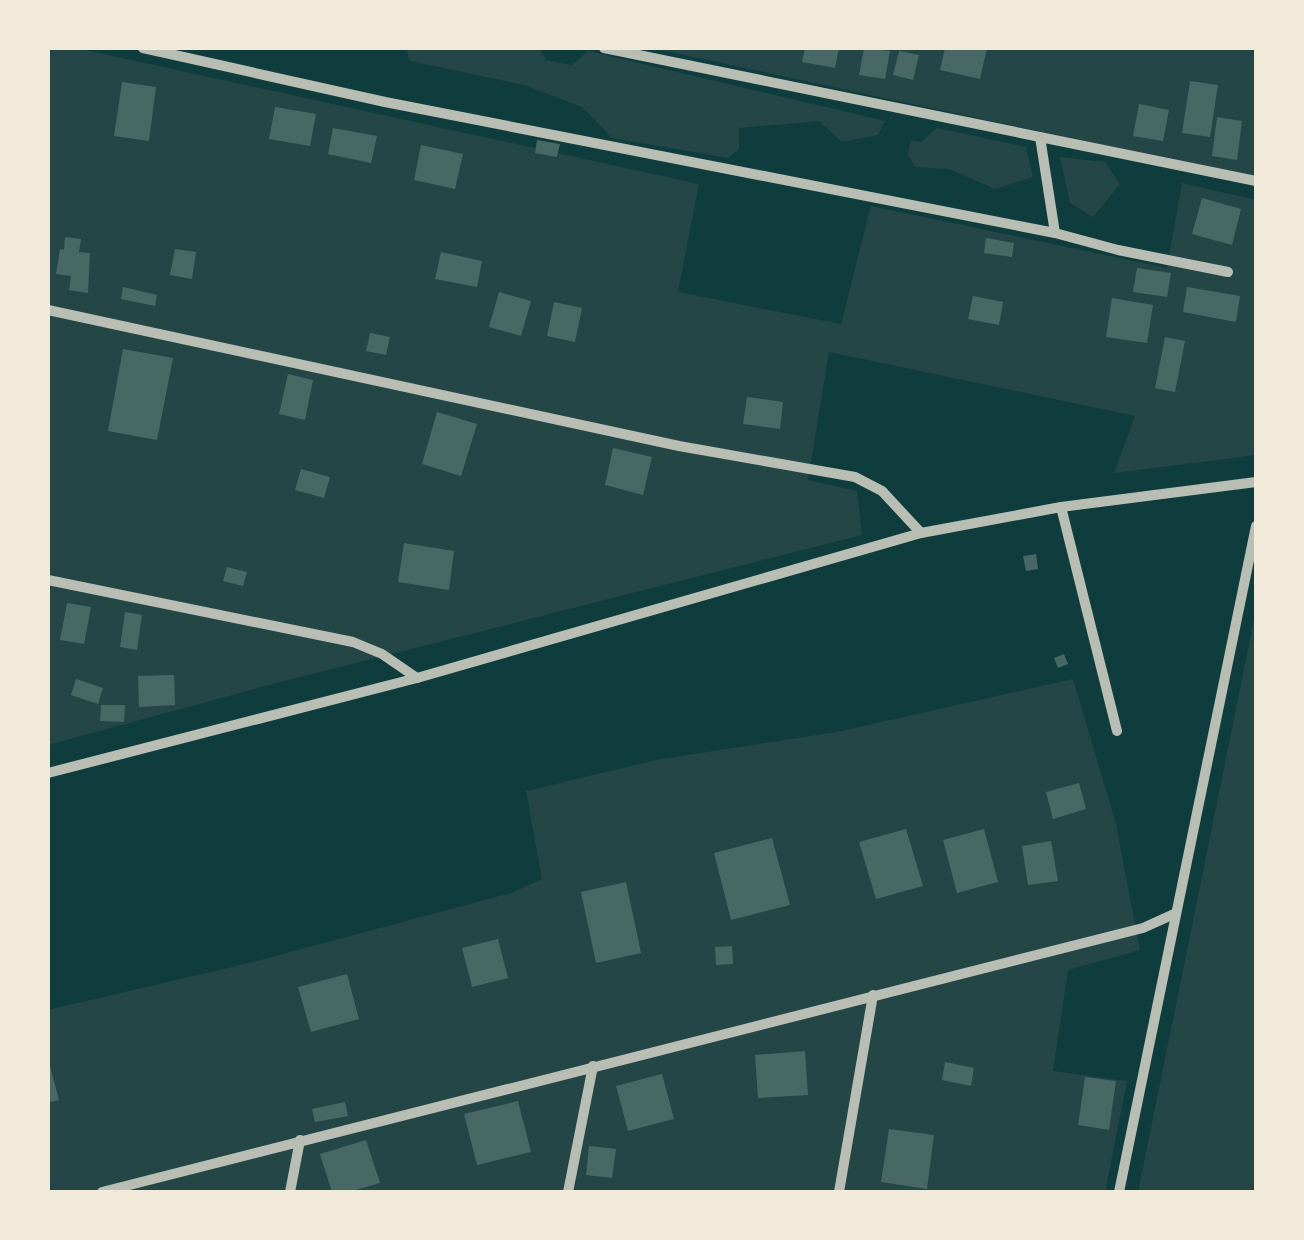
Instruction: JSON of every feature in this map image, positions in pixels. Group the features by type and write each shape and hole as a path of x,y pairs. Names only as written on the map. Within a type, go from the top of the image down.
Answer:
{"street":[{"path":"143,48 384,102 1055,233 1228,272"},
{"path":"604,48 1256,182"},
{"path":"1040,137 1055,233"},
{"path":"48,310 679,446 855,478 882,491 921,533"},
{"path":"48,773 417,678 921,533 1060,506 1256,482"},
{"path":"1060,506 1117,730"},
{"path":"1119,1192 1256,526"},
{"path":"48,580 353,642 382,654 417,678"},
{"path":"102,1192 1143,928 1174,914"},
{"path":"838,1192 873,995"},
{"path":"568,1192 593,1066"},
{"path":"290,1192 300,1140"}],"shaded area":[{"path":"48,48 76,48 699,184 678,292 841,324 871,206 1167,268 1182,183 1256,200 1256,455 1114,473 1135,416 829,352 808,480 857,491 862,535 276,683 48,745"},
{"path":"406,48 539,48 546,60 572,65 588,51 885,121 878,135 842,142 819,121 739,128 739,149 728,158 612,138 582,107 524,85 410,61"},
{"path":"652,48 1256,48 1256,178"},
{"path":"937,128 1026,147 1033,177 995,189 949,169 915,167 908,154 911,140 921,142"},
{"path":"1060,157 1105,162 1120,184 1093,217 1070,203"},
{"path":"1256,610 1254,1192 1138,1192"},
{"path":"1073,679 1116,824 1140,950 1068,970 1053,1071 1127,1081 1105,1192 48,1192 48,1010 253,962 511,893 542,879 526,791 656,760 837,732"}],"building":[{"path":"805,48 839,48 835,68 802,62"},
{"path":"864,48 890,51 885,79 859,75"},
{"path":"945,48 987,48 980,79 940,70"},
{"path":"899,51 919,55 913,80 893,75"},
{"path":"1190,81 1218,85 1210,137 1182,133"},
{"path":"122,82 156,87 149,141 114,136"},
{"path":"1139,104 1169,110 1163,141 1133,136"},
{"path":"275,107 316,114 310,146 269,139"},
{"path":"1217,117 1242,121 1237,160 1212,156"},
{"path":"333,128 377,136 371,163 328,154"},
{"path":"537,140 560,144 557,157 535,153"},
{"path":"421,145 463,154 455,189 414,180"},
{"path":"1202,198 1241,209 1232,245 1192,234"},
{"path":"65,237 81,239 79,252 90,253 88,293 69,290 71,276 56,274"},
{"path":"986,238 1014,243 1012,257 984,253"},
{"path":"175,249 196,252 192,279 170,275"},
{"path":"441,252 482,261 477,287 435,279"},
{"path":"1137,268 1171,273 1167,297 1133,292"},
{"path":"123,287 157,295 155,306 121,299"},
{"path":"1187,287 1240,296 1236,322 1183,312"},
{"path":"499,292 531,301 521,336 489,327"},
{"path":"973,296 1003,302 999,325 968,319"},
{"path":"1112,298 1153,305 1147,343 1106,337"},
{"path":"554,302 582,308 575,342 547,336"},
{"path":"370,333 390,337 386,355 366,351"},
{"path":"1165,337 1185,341 1175,392 1155,388"},
{"path":"123,349 173,358 157,440 108,431"},
{"path":"288,374 313,380 305,420 279,414"},
{"path":"747,397 783,402 780,429 743,424"},
{"path":"437,412 477,424 461,476 422,464"},
{"path":"613,448 652,457 643,495 605,485"},
{"path":"301,469 330,477 324,498 295,490"},
{"path":"404,543 454,551 449,590 398,582"},
{"path":"1036,554 1038,569 1026,571 1023,556"},
{"path":"227,567 247,572 243,586 223,581"},
{"path":"67,603 91,607 84,644 60,640"},
{"path":"125,612 142,615 137,650 120,647"},
{"path":"1064,654 1068,664 1058,668 1054,658"},
{"path":"174,675 175,705 139,707 138,676"},
{"path":"76,679 103,688 98,704 71,695"},
{"path":"101,705 125,705 124,722 100,721"},
{"path":"1079,783 1086,809 1053,819 1046,792"},
{"path":"906,829 923,886 876,899 859,842"},
{"path":"984,829 998,882 957,893 943,840"},
{"path":"772,838 790,905 731,920 714,853"},
{"path":"1051,841 1058,881 1028,885 1022,846"},
{"path":"626,882 641,953 596,963 581,892"},
{"path":"498,939 508,978 472,987 462,948"},
{"path":"732,946 733,964 716,965 715,947"},
{"path":"347,974 359,1019 311,1032 298,987"},
{"path":"805,1051 808,1095 758,1098 755,1055"},
{"path":"48,1058 59,1100 48,1103"},
{"path":"945,1062 974,1068 971,1086 942,1080"},
{"path":"662,1074 674,1119 628,1131 616,1086"},
{"path":"1085,1077 1116,1081 1109,1130 1078,1125"},
{"path":"518,1101 531,1152 477,1165 464,1114"},
{"path":"345,1102 348,1116 315,1122 312,1109"},
{"path":"889,1129 934,1135 927,1189 881,1182"},
{"path":"366,1140 380,1183 332,1192 320,1154"},
{"path":"589,1146 616,1149 612,1178 586,1175"}]}
